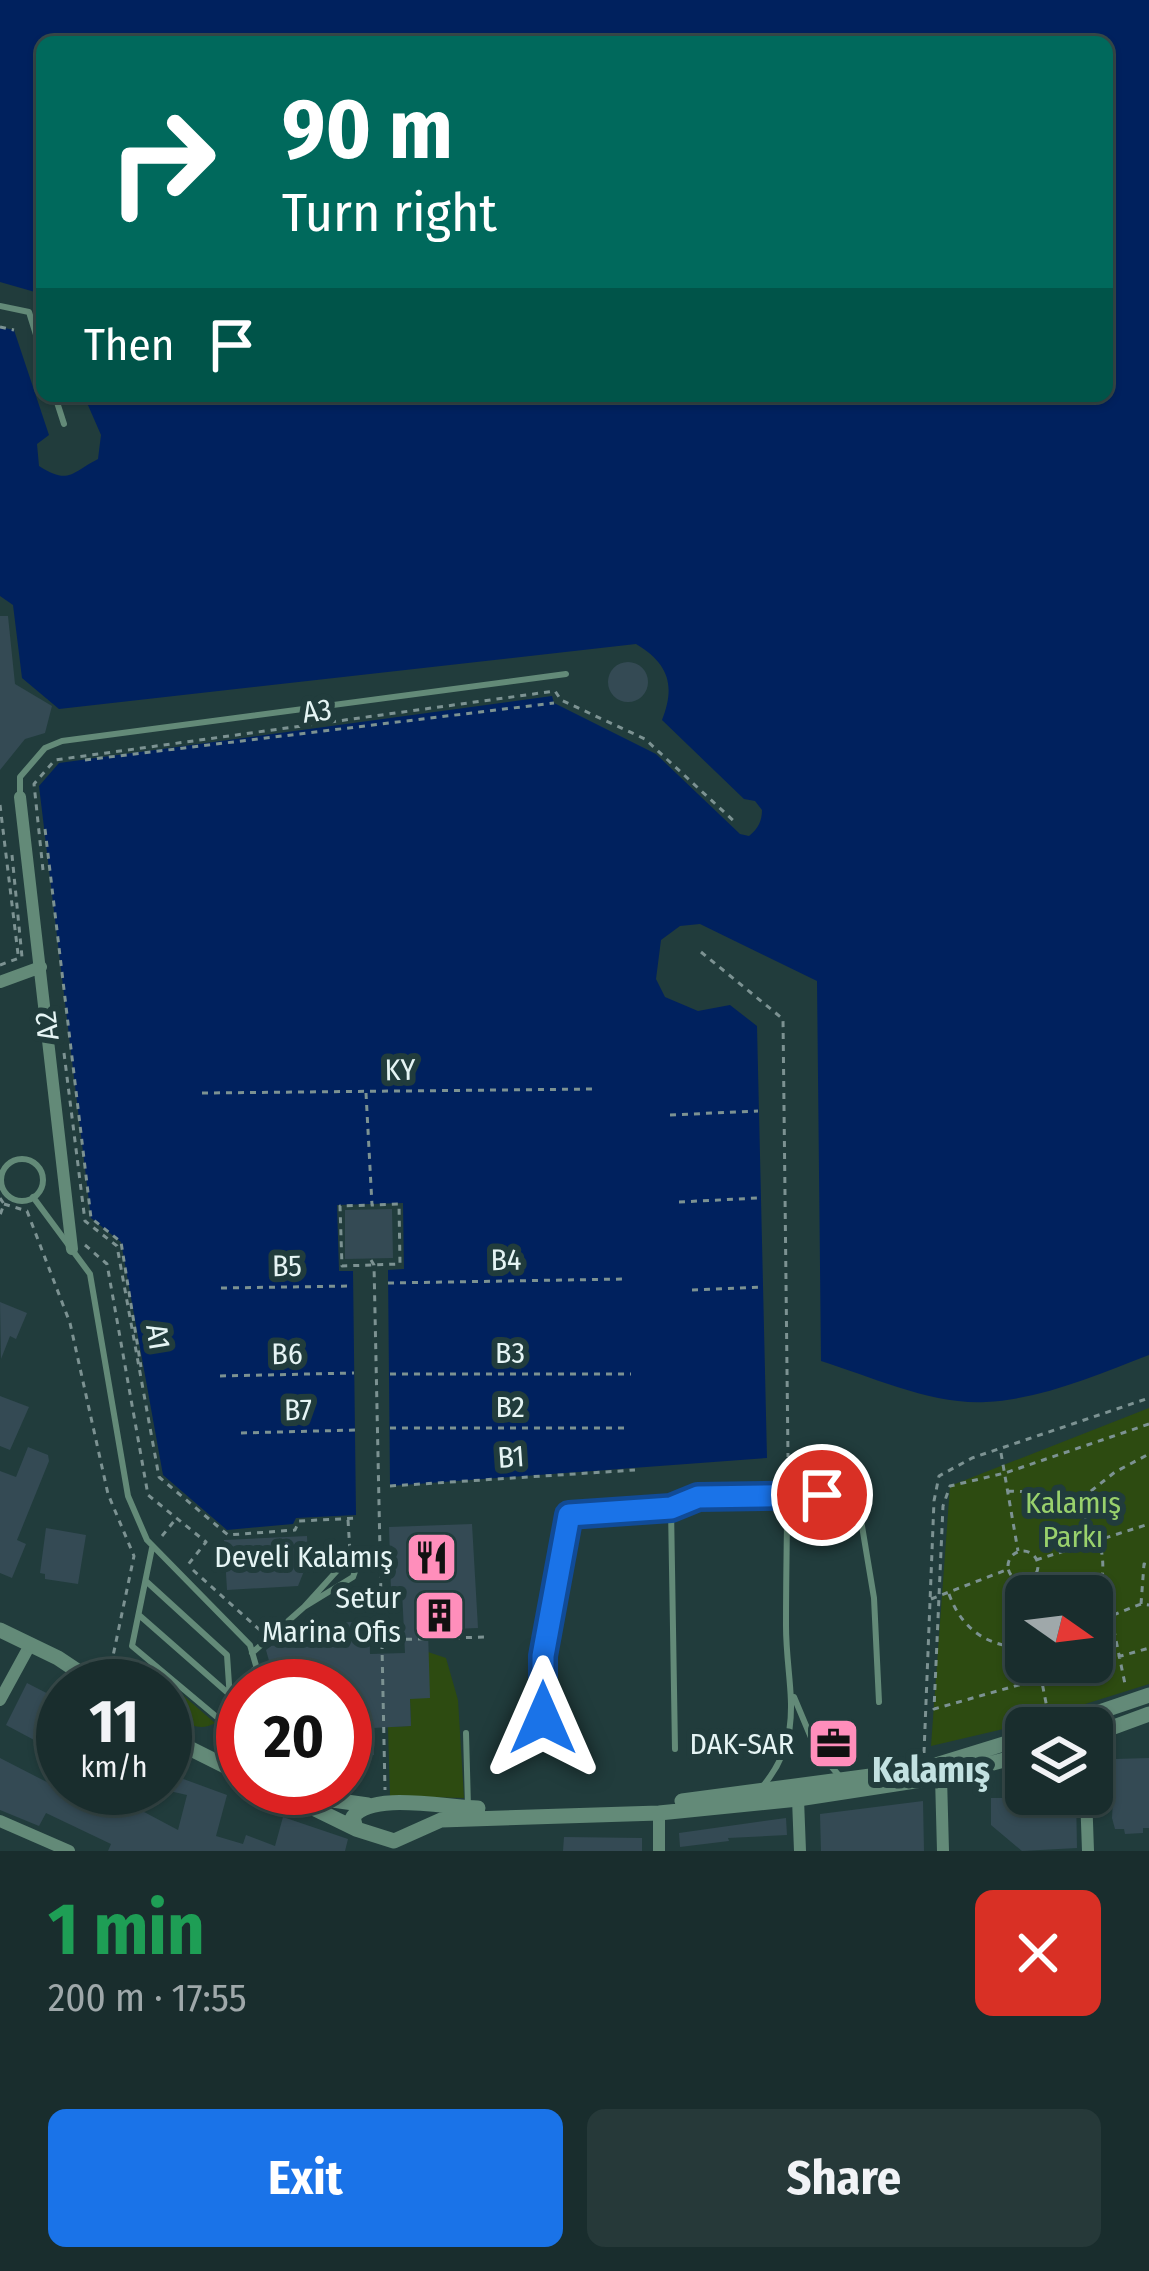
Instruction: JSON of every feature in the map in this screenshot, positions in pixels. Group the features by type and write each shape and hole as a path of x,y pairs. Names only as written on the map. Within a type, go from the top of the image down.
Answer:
{"street":[{"path":"20,797 72,1249"},
{"path":"0,982 41,967"},
{"path":"0,1630 55,1659"},
{"path":"0,1700 30,1645"},
{"path":"1113,1707 1149,1696"},
{"path":"1113,1727 1149,1714"},
{"path":"372,1802 468,1808 659,1804 923,1768 1005,1743"},
{"path":"327,1815 356,1829 406,1841 426,1824 457,1818 659,1814 941,1778 1005,1760"},
{"path":"941,1778 943,1851"},
{"path":"798,1799 800,1851"},
{"path":"356,1829 356,1811 386,1804 415,1816 406,1841"},
{"path":"659,1814 659,1851"},
{"path":"1087,1815 1088,1851"},
{"path":"0,1822 69,1851"}],"lane":[{"path":"0,306 29,312 36,335"},
{"path":"57,402 64,424"},
{"path":"20,797 20,777 45,748 62,741 566,674"},
{"path":"24,1159 36,1165 42,1184 33,1197 21,1201 4,1191 3,1166 24,1159"},
{"path":"33,1197 90,1274 128,1496 152,1548 247,1641 253,1657 350,1560 358,1563 356,1574 304,1607"},
{"path":"759,1791 786,1745 793,1694 785,1632 788,1467"},
{"path":"543,1718 543,1656 569,1515 671,1508 698,1497 857,1496 874,1598 879,1702"},
{"path":"671,1508 675,1749"},
{"path":"152,1548 132,1646 216,1717"},
{"path":"147,1582 226,1659"},
{"path":"139,1615 216,1683"},
{"path":"793,1694 815,1747 843,1779"},
{"path":"466,1733 468,1808"}],"path":[{"path":"0,327 14,330"},
{"path":"359,1518 299,1521 295,1530 228,1535 159,1477 117,1246 85,1221 34,784 55,760 555,691 562,700 645,739 736,823"},
{"name":"A3","path":"86,760 554,703"},
{"path":"0,965 22,957 5,794"},
{"path":"0,805 18,954"},
{"name":"A2","path":"44,829 91,1218"},
{"path":"701,952 783,1019 788,1467"},
{"name":"KY","path":"202,1093 598,1089"},
{"path":"366,1091 372,1205"},
{"path":"670,1114 758,1111"},
{"path":"680,1202 758,1198"},
{"path":"0,1215 2,1201 27,1211 70,1323 108,1493 134,1556 109,1659"},
{"path":"399,1204 400,1264 342,1267 340,1206 372,1205 399,1204"},
{"name":"A1","path":"91,1218 121,1242 159,1477"},
{"path":"70,1231 106,1264 148,1495 206,1542 178,1576"},
{"path":"373,1263 386,1804"},
{"name":"B4","path":"388,1283 625,1280"},
{"name":"B5","path":"221,1288 353,1286"},
{"path":"692,1290 761,1287"},
{"name":"B6","path":"220,1376 354,1373"},
{"name":"B3","path":"390,1373 631,1373"},
{"path":"923,1768 939,1476 972,1458 1149,1399"},
{"path":"1017,1683 934,1709 934,1598 950,1486 1005,1473 1149,1424"},
{"name":"B2","path":"390,1428 630,1428"},
{"name":"B7","path":"241,1433 355,1430"},
{"path":"1000,1449 1018,1551"},
{"path":"1072,1506 1115,1472 1149,1454"},
{"name":"B1","path":"390,1486 635,1470"},
{"path":"1008,1491 1049,1495 1072,1506 1100,1540 1103,1575"},
{"path":"152,1548 176,1519"},
{"path":"348,1519 350,1560"},
{"path":"1036,1560 1149,1524"},
{"path":"934,1598 1007,1569 1018,1551 1031,1553 1036,1560 1034,1575"},
{"path":"1141,1604 1144,1564 1149,1565"},
{"path":"188,1565 270,1640"},
{"path":"1007,1569 1011,1575"},
{"path":"949,1594 956,1612 976,1635 1005,1647"},
{"path":"1113,1616 1149,1605"},
{"path":"1113,1622 1129,1702"},
{"path":"381,1640 488,1636"},
{"path":"1113,1657 1149,1648"}],"green space":[{"name":"Kalamış Parkı","path":"1149,1408 1149,1684 1076,1707 1005,1707 1005,1729 931,1746 950,1486"},
{"path":"428,1652 446,1658 458,1700 464,1798 390,1796 388,1727 411,1726 410,1699"},
{"path":"192,1703 215,1723 192,1724"}],"water":[{"path":"0,0 1149,0 1149,1355 1049,1391 986,1402 924,1395 821,1361 817,981 700,924 680,926 661,940 656,979 665,997 698,1011 730,1005 757,1026 767,1458 390,1486 388,1270 404,1269 403,1203 337,1205 339,1271 353,1271 356,1515 296,1518 293,1524 227,1530 163,1475 121,1242 91,1218 39,786 59,763 552,696 554,703 656,754 740,834 749,836 755,831 762,810 755,801 744,799 662,720 668,696 666,676 656,659 636,644 59,709 22,678 13,605 0,596 0,327 14,330 49,435 37,444 39,466 64,476 98,459 101,435 87,402 1113,402 1113,36 36,36 36,292 0,282"}],"building":[{"path":"0,616 8,616 15,684 52,706 45,733 25,739 0,770"},
{"path":"628,662 642,668 648,682 642,696 628,702 614,696 608,682 614,668"},
{"path":"392,1209 393,1258 345,1259 345,1210"},
{"path":"0,1302 27,1313 1,1359"},
{"path":"0,1396 29,1407 10,1450 0,1446"},
{"path":"28,1447 48,1455 49,1461 17,1540 26,1544 12,1578 0,1573 0,1471 16,1477"},
{"path":"472,1524 478,1628 428,1630 430,1698 410,1699 411,1726 373,1728 372,1755 372,1659 268,1659 266,1650 298,1625 369,1621 370,1654 405,1653 402,1590 391,1591 389,1527"},
{"path":"46,1528 86,1535 78,1584 45,1579 40,1573"},
{"path":"307,1536 308,1561 298,1586 227,1590 224,1540"},
{"path":"27,1683 36,1688 36,1741 6,1725"},
{"path":"0,1758 36,1776 36,1815 45,1815 39,1826 0,1810"},
{"path":"1149,1758 1149,1828 1143,1828 1143,1833 1115,1829 1115,1759"},
{"path":"192,1782 216,1791 216,1815 222,1815 216,1836 243,1844 246,1835 275,1846 283,1817 348,1839 345,1851 108,1851 111,1844 50,1815 150,1815 178,1830 182,1815 192,1815"},
{"path":"991,1798 1005,1798 1005,1815 1076,1815 1077,1848 1022,1851 991,1825"},
{"path":"923,1801 924,1851 821,1851 820,1814"},
{"path":"786,1818 787,1835 680,1847 679,1833"},
{"path":"564,1837 642,1838 642,1851 563,1851"}],"place":[{"name":"Develi Kalamış","path":"432,1557"},
{"name":"Setur Marina Ofis","path":"440,1615"},
{"name":"DAK-SAR","path":"833,1744"}],"district":[{"name":"Kalamış","path":"931,1769"}],"route":[{"path":"543,1718 543,1656 569,1515 671,1508 698,1497 822,1495"}]}
